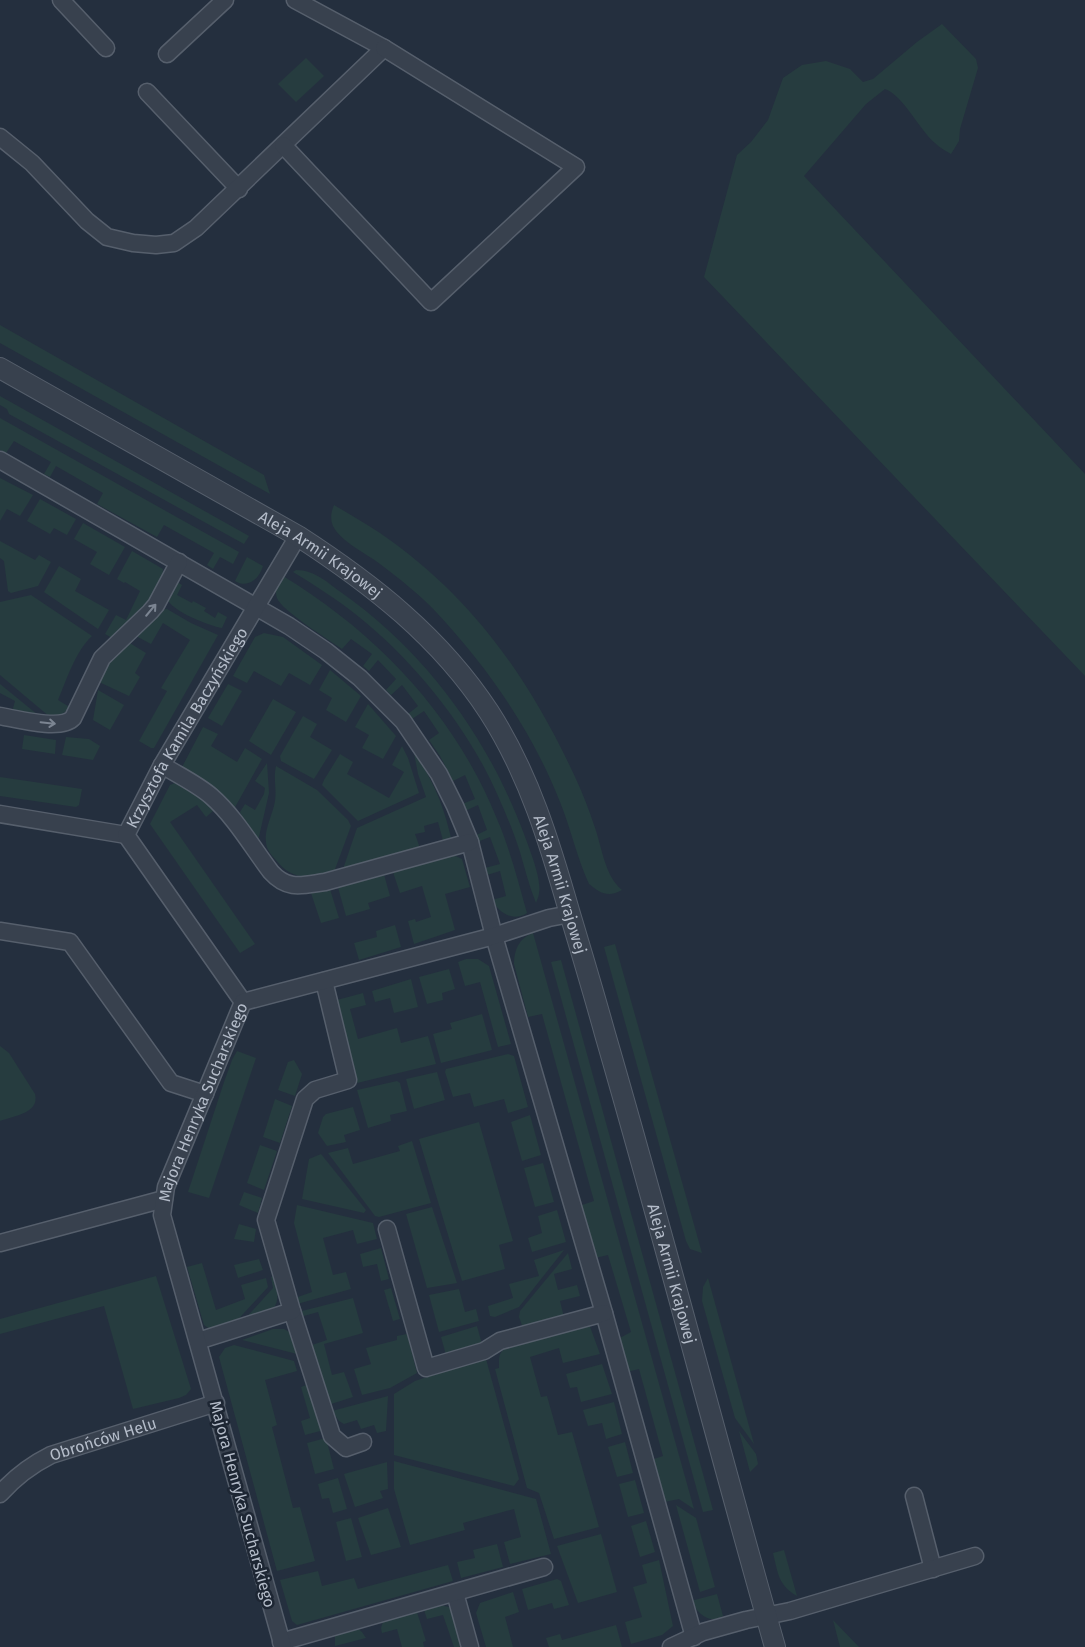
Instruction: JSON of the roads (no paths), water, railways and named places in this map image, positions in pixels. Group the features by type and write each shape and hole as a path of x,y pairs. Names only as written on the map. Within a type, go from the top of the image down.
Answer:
{"street":[{"path":"61,0 106,48"},
{"path":"167,54 225,0"},
{"path":"283,145 431,302 576,167 384,48 295,0"},
{"path":"0,137 32,163 87,221 107,237 133,243 174,243 196,228 384,48"},
{"path":"147,92 239,188"},
{"name":"Aleja Armii Krajowej","path":"0,368 298,536 340,563 381,594 407,617 456,668 482,702 505,740 531,792 551,845 632,1125 775,1647"},
{"path":"0,460 180,562 289,626 326,651 360,678 404,722 439,774 470,842 494,936 604,1313 694,1637"},
{"name":"Krzysztofa Kamila Baczyńskiego","path":"0,814 126,834 162,765 298,536"},
{"path":"0,716 52,724 70,722 88,690 102,658 156,605 180,562"},
{"path":"162,765 210,795 230,816 271,872 286,885 325,882 470,842"},
{"path":"126,834 243,1002"},
{"name":"Majora Henryka Sucharskiego","path":"282,1644 216,1402 162,1215 166,1187 243,1002 494,936 549,918 570,914"},
{"path":"0,931 70,942 171,1083 205,1094"},
{"path":"324,981 348,1080 316,1090 305,1099 266,1220 292,1312 332,1436 346,1448 364,1442"},
{"path":"0,1242 164,1199"},
{"path":"387,1229 426,1368 484,1351 500,1341 604,1313"},
{"path":"198,1341 292,1312"},
{"name":"Obrońców Helu","path":"0,1494 14,1479 35,1463 51,1455 216,1402"},
{"path":"914,1496 933,1569"},
{"path":"671,1647 703,1632 766,1615 790,1612 974,1556"},
{"path":"282,1644 544,1567"},
{"path":"455,1593 470,1647"}]}
